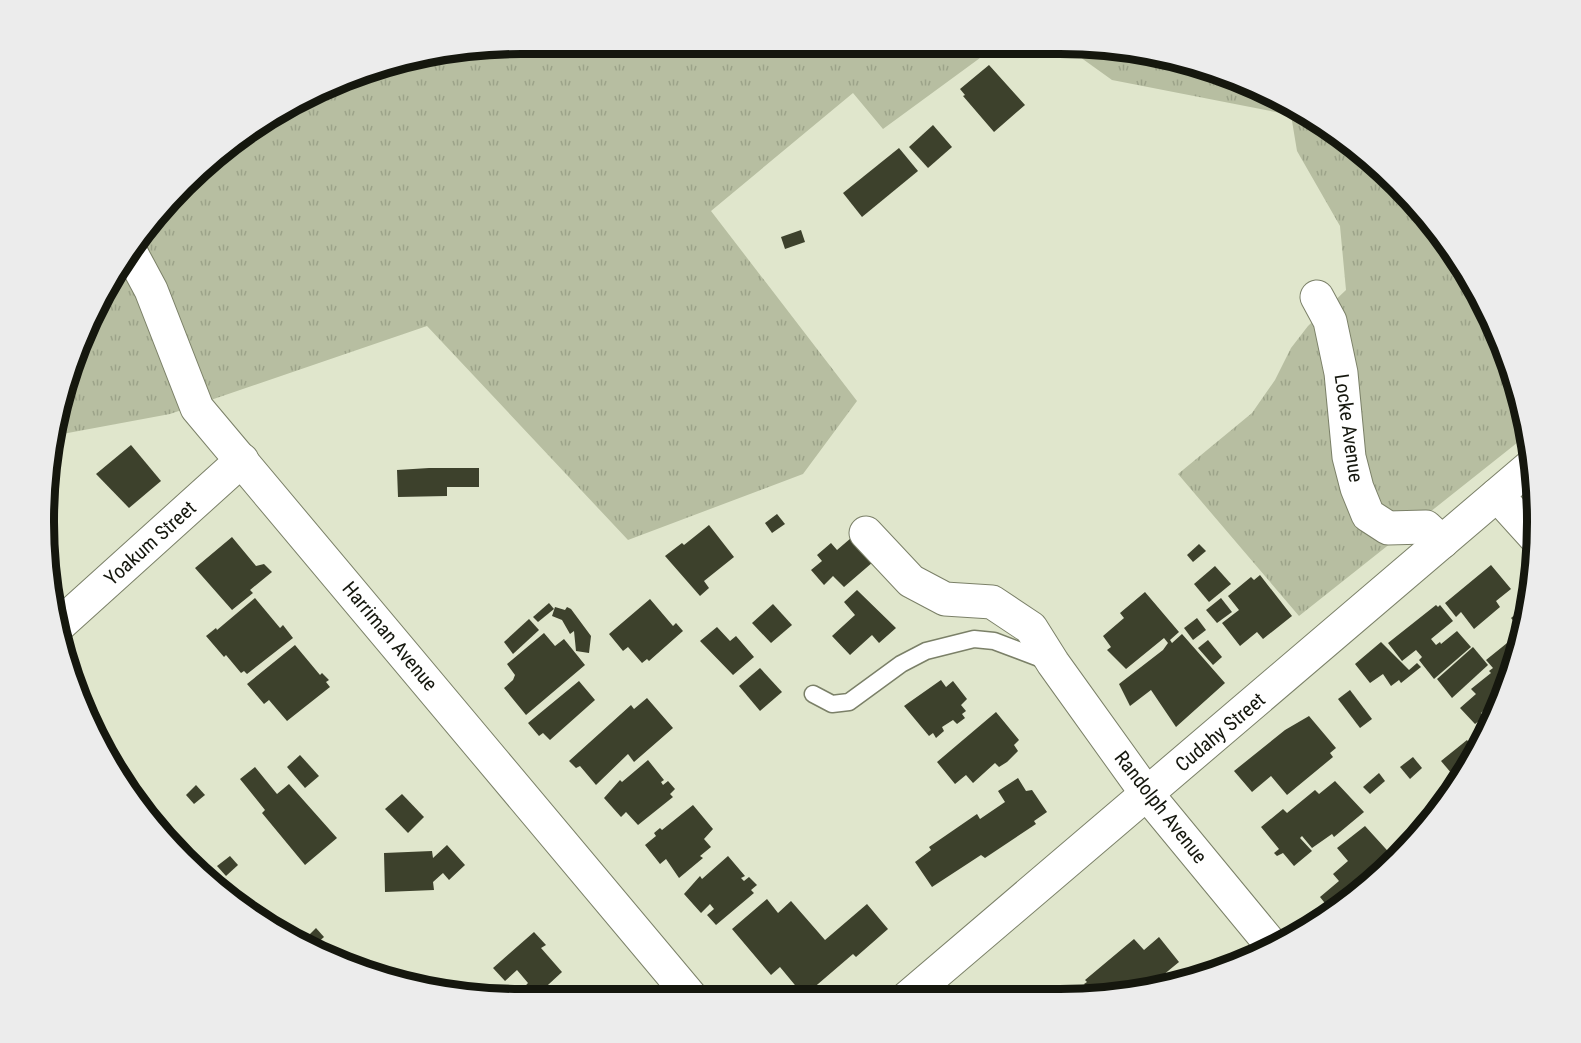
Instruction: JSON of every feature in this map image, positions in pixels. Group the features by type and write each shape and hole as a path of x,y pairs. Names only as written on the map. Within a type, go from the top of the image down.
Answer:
{"street":[{"name":"Harriman Avenue","path":"135,260 151,290 197,408 685,989"},
{"name":"Locke Avenue","path":"1317,297 1330,321 1341,373 1349,457 1357,488 1368,515 1388,528 1425,527 1442,542"},
{"name":"Yoakum Street","path":"65,620 242,460"},
{"name":"Cudahy Street","path":"918,989 1524,472"},
{"path":"1497,495 1527,528"},
{"name":"Randolph Avenue","path":"866,533 911,581 945,599 992,602 1031,628 1053,663 1147,794 1268,940"}],"lane":[{"path":"813,694 832,704 849,702 901,664 926,651 974,639 994,641 1053,663"}],"green space":[{"path":"985,54 883,129 853,93 711,211 857,401 803,474 628,540 427,326 170,414 62,434 79,371 102,315 133,262 151,237 170,213 213,170 262,133 315,102 371,79 401,70 460,58 491,55"},
{"path":"1077,55 1121,58 1180,70 1238,90 1289,115 1112,80"},
{"path":"1291,116 1319,133 1368,170 1411,213 1430,237 1448,262 1479,315 1502,371 1520,441 1299,616 1178,474 1252,413 1275,380 1291,348 1308,326 1346,290 1340,226 1297,151"}],"building":[{"path":"989,65 1025,105 994,132 963,96 965,95 960,89"},
{"path":"933,125 952,147 928,168 909,147"},
{"path":"899,148 918,171 862,217 843,193"},
{"path":"801,230 805,242 785,249 781,237"},
{"path":"131,445 161,481 129,508 96,474"},
{"path":"479,468 479,487 447,487 447,496 398,497 397,470"},
{"path":"777,514 785,524 772,533 765,523"},
{"path":"709,525 734,557 704,581 709,588 700,596 665,556 682,543 684,545"},
{"path":"232,537 256,566 264,564 272,572 250,590 253,593 232,610 195,568"},
{"path":"851,538 873,562 844,587 833,576 824,585 811,570 822,561 817,555 831,543 837,550"},
{"path":"1199,544 1206,551 1193,562 1187,555"},
{"path":"1491,565 1511,589 1496,601 1500,607 1474,629 1461,612 1456,617 1445,603"},
{"path":"1215,566 1231,584 1209,602 1194,584"},
{"path":"1260,575 1292,616 1263,639 1257,632 1240,646 1222,623 1239,610 1228,596 1251,577 1254,580"},
{"path":"857,590 896,628 879,643 872,635 850,655 832,636 855,615 844,602"},
{"path":"1145,592 1179,632 1170,640 1172,643 1182,634 1225,683 1176,727 1151,690 1130,706 1119,684 1163,650 1168,643 1164,638 1126,669 1107,650 1111,647 1103,636 1124,618 1120,613"},
{"path":"255,598 280,628 283,625 293,638 247,674 244,671 241,673 206,636 216,628 217,630"},
{"path":"1221,598 1232,612 1217,623 1206,610"},
{"path":"650,599 673,626 676,623 683,631 649,661 647,659 642,663 628,647 623,651 609,634"},
{"path":"549,603 554,609 538,622 533,617"},
{"path":"773,604 792,625 771,643 752,623"},
{"path":"1436,605 1438,607 1440,605 1453,621 1431,639 1436,645 1440,642 1441,644 1457,631 1471,647 1434,679 1419,660 1422,657 1416,650 1402,661 1388,643"},
{"path":"555,607 571,609 591,636 589,653 576,651 574,631 570,634 562,620 552,616"},
{"path":"1518,612 1516,623 1511,618"},
{"path":"1197,618 1206,630 1193,640 1184,628"},
{"path":"529,619 539,630 513,654 504,642"},
{"path":"717,627 730,641 736,636 754,657 733,675 700,641"},
{"path":"544,633 555,646 564,639 585,665 526,715 504,688 515,675 507,664"},
{"path":"1512,639 1491,700 1488,707 1481,713 1484,717 1475,724 1460,708 1476,694 1471,689 1491,673 1489,671 1493,668 1486,660"},
{"path":"1208,640 1222,657 1213,665 1198,648"},
{"path":"1381,642 1409,670 1417,663 1421,667 1401,683 1399,680 1391,686 1383,674 1370,683 1355,664"},
{"path":"295,645 320,675 322,673 329,680 326,682 330,687 287,721 269,700 264,704 247,684"},
{"path":"1473,647 1488,665 1452,698 1437,679"},
{"path":"760,668 782,692 760,711 739,686"},
{"path":"941,680 946,687 953,681 967,699 961,705 966,711 962,714 965,718 957,724 953,720 942,727 944,731 936,738 933,733 929,736 904,706"},
{"path":"579,681 595,700 550,740 543,733 539,736 528,723"},
{"path":"1350,690 1372,719 1360,728 1338,699"},
{"path":"647,698 673,728 634,762 628,754 596,785 580,766 576,768 569,761 631,705 634,709"},
{"path":"996,712 1019,740 1014,745 1018,751 999,767 995,763 973,783 966,775 955,784 937,762"},
{"path":"1309,716 1336,748 1330,753 1333,757 1287,795 1271,776 1252,792 1234,771 1285,730"},
{"path":"1467,740 1470,744 1452,774 1441,761"},
{"path":"300,755 319,776 305,788 287,767"},
{"path":"1413,757 1422,768 1410,779 1400,767"},
{"path":"648,760 664,780 661,782 663,785 668,781 675,789 670,794 673,797 638,825 626,812 621,817 604,798 620,780 622,782"},
{"path":"255,767 277,794 289,784 337,838 305,865 262,813 265,810 240,779"},
{"path":"1379,773 1385,781 1370,794 1363,787"},
{"path":"1018,778 1026,791 1032,790 1047,812 1034,821 1036,824 985,858 981,855 932,887 915,862 931,850 929,847 977,814 980,819 1005,802 998,791"},
{"path":"1335,781 1364,812 1334,837 1332,834 1312,848 1302,836 1300,838 1312,851 1294,866 1283,853 1277,856 1274,853 1279,849 1261,827 1283,809 1287,813 1315,790 1319,794"},
{"path":"196,785 205,795 194,804 186,795"},
{"path":"402,794 424,817 408,833 385,809"},
{"path":"693,805 713,829 704,839 711,847 700,856 703,858 679,878 666,859 660,864 645,845 656,836 654,833 660,828 662,830"},
{"path":"154,806 170,825 168,827 152,807"},
{"path":"1365,826 1389,853 1368,873 1326,905 1320,897 1339,881 1333,874 1348,861 1337,848"},
{"path":"447,845 465,865 449,880 443,873 433,882 434,890 385,892 384,853 432,851 433,858"},
{"path":"230,856 238,865 226,876 217,866"},
{"path":"728,856 745,876 741,878 744,881 749,877 757,885 751,890 754,893 716,925 707,915 714,909 710,904 701,913 684,894 700,876 702,879"},
{"path":"767,899 778,913 791,901 825,940 867,904 888,929 856,957 853,954 812,989 798,989 780,967 771,975 732,929"},
{"path":"316,928 324,937 318,942 307,937"},
{"path":"534,932 546,945 541,948 562,972 544,989 522,989 528,983 517,970 505,981 493,968"},
{"path":"1159,937 1179,962 1160,978 1151,980 1090,988 1084,984 1087,982 1085,980 1134,939 1144,950"}]}
